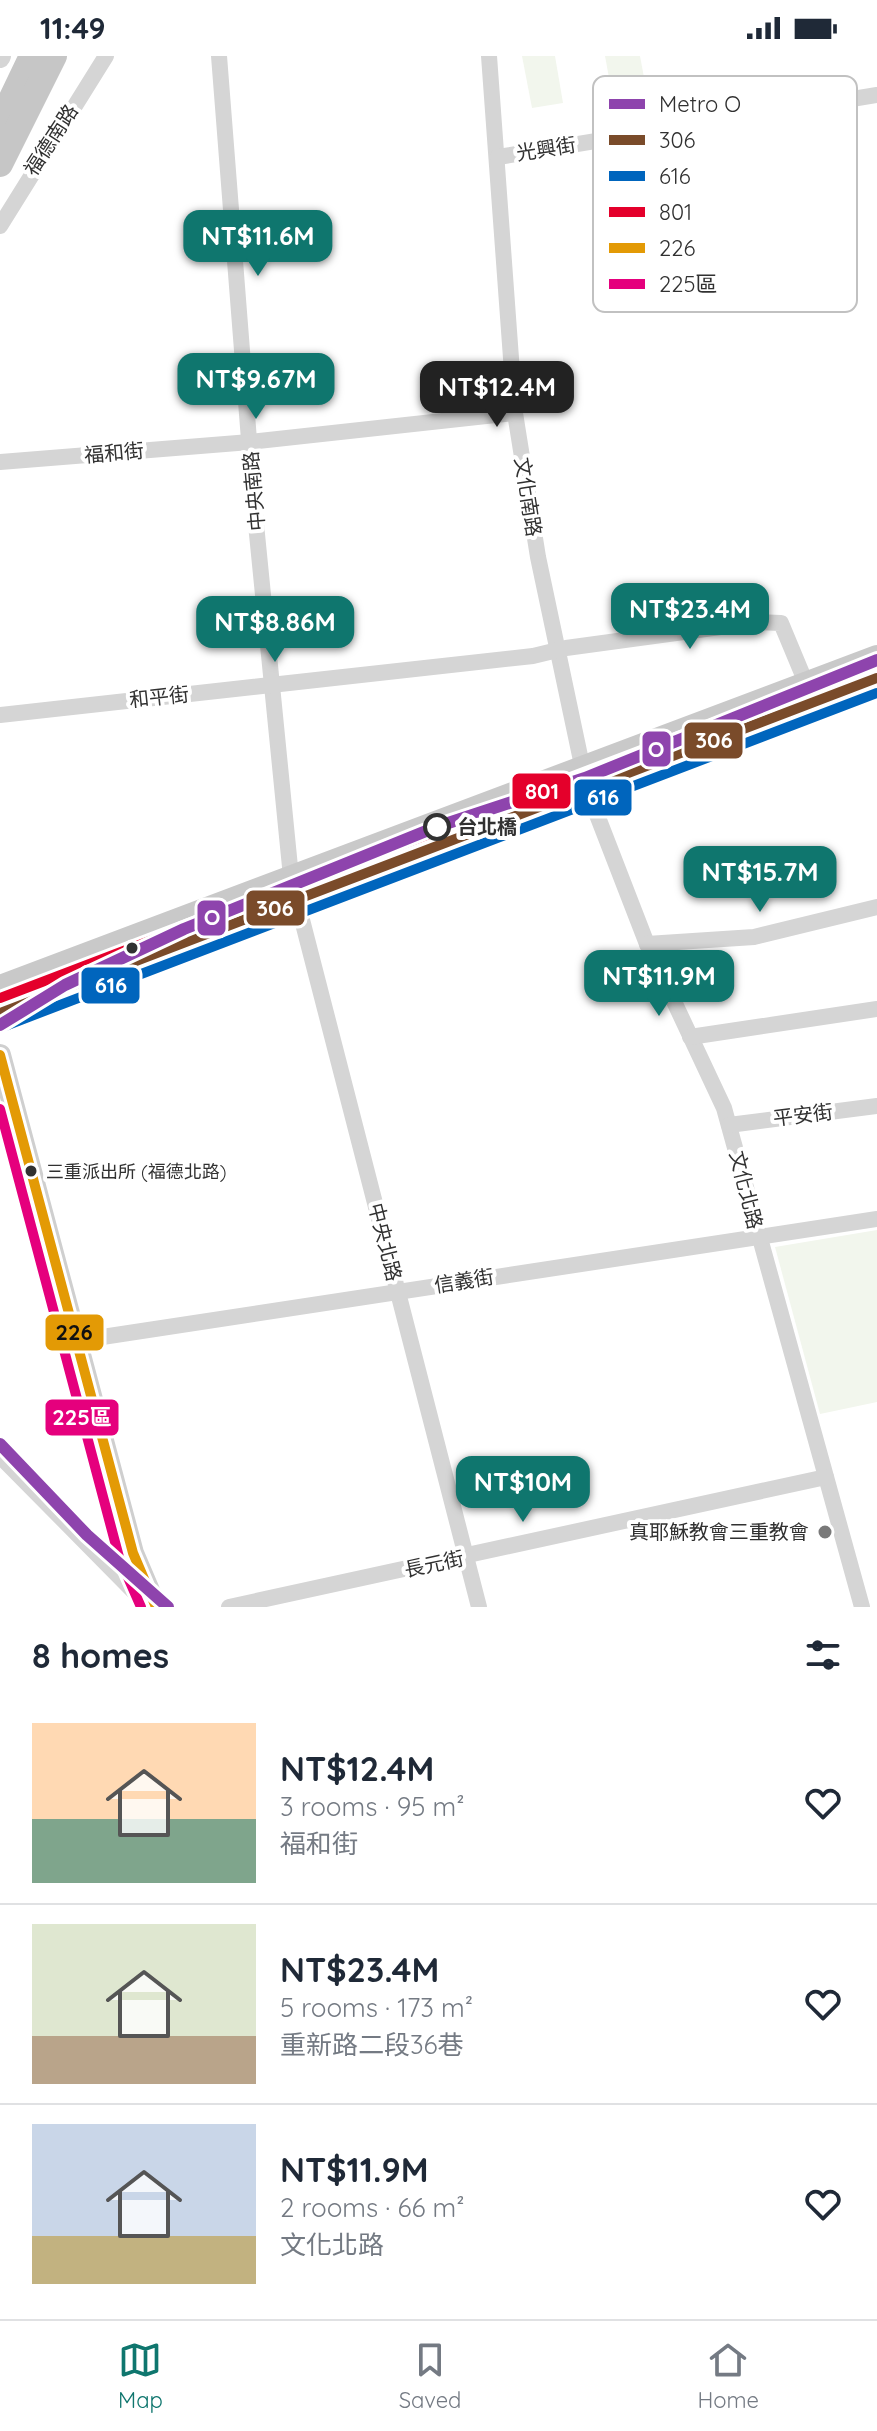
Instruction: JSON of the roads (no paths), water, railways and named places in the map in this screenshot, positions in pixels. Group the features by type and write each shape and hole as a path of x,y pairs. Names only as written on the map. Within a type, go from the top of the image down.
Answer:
{"highway":[{"path":"0,95 18,56"},
{"path":"0,123 32,56"},
{"path":"0,164 54,56"}],"main road":[{"path":"584,779 806,683 877,657"},
{"path":"0,987 294,888 584,779 877,678"},
{"path":"0,1013 294,888"},
{"path":"0,1055 133,1553 156,1607"}],"street":[{"path":"0,136 39,56"},
{"name":"福德南路","path":"0,226 106,56"},
{"name":"中央南路","path":"219,56 250,442 294,888"},
{"name":"文化南路","path":"489,56 515,413 556,650 584,779"},
{"name":"光興街","path":"857,98 877,95"},
{"name":"光興街","path":"498,157 593,141"},
{"name":"福和街","path":"0,462 250,442 515,413"},
{"name":"和平街","path":"0,715 272,685 757,622 781,623 806,683"},
{"name":"文化北路","path":"584,779 647,944 729,1125 862,1607"},
{"name":"中央北路","path":"294,888 479,1607"},
{"path":"647,944 754,937 877,907"},
{"path":"690,1037 877,1009"},
{"name":"平安街","path":"729,1125 877,1106"},
{"name":"信義街","path":"76,1341 877,1219"},
{"path":"0,1456 149,1607"},
{"name":"長元街","path":"229,1607 826,1477"}],"metro line":[{"name":"O","path":"0,1025 65,985 184,929 436,827 585,778 877,660"},
{"name":"O","path":"0,1444 87,1535 168,1607"}],"place":[{"name":"台北橋","path":"437,827"},
{"name":"三重派出所 (福德北路)","path":"31,1171"},
{"name":"真耶穌教會三重教會","path":"825,1532"}]}
